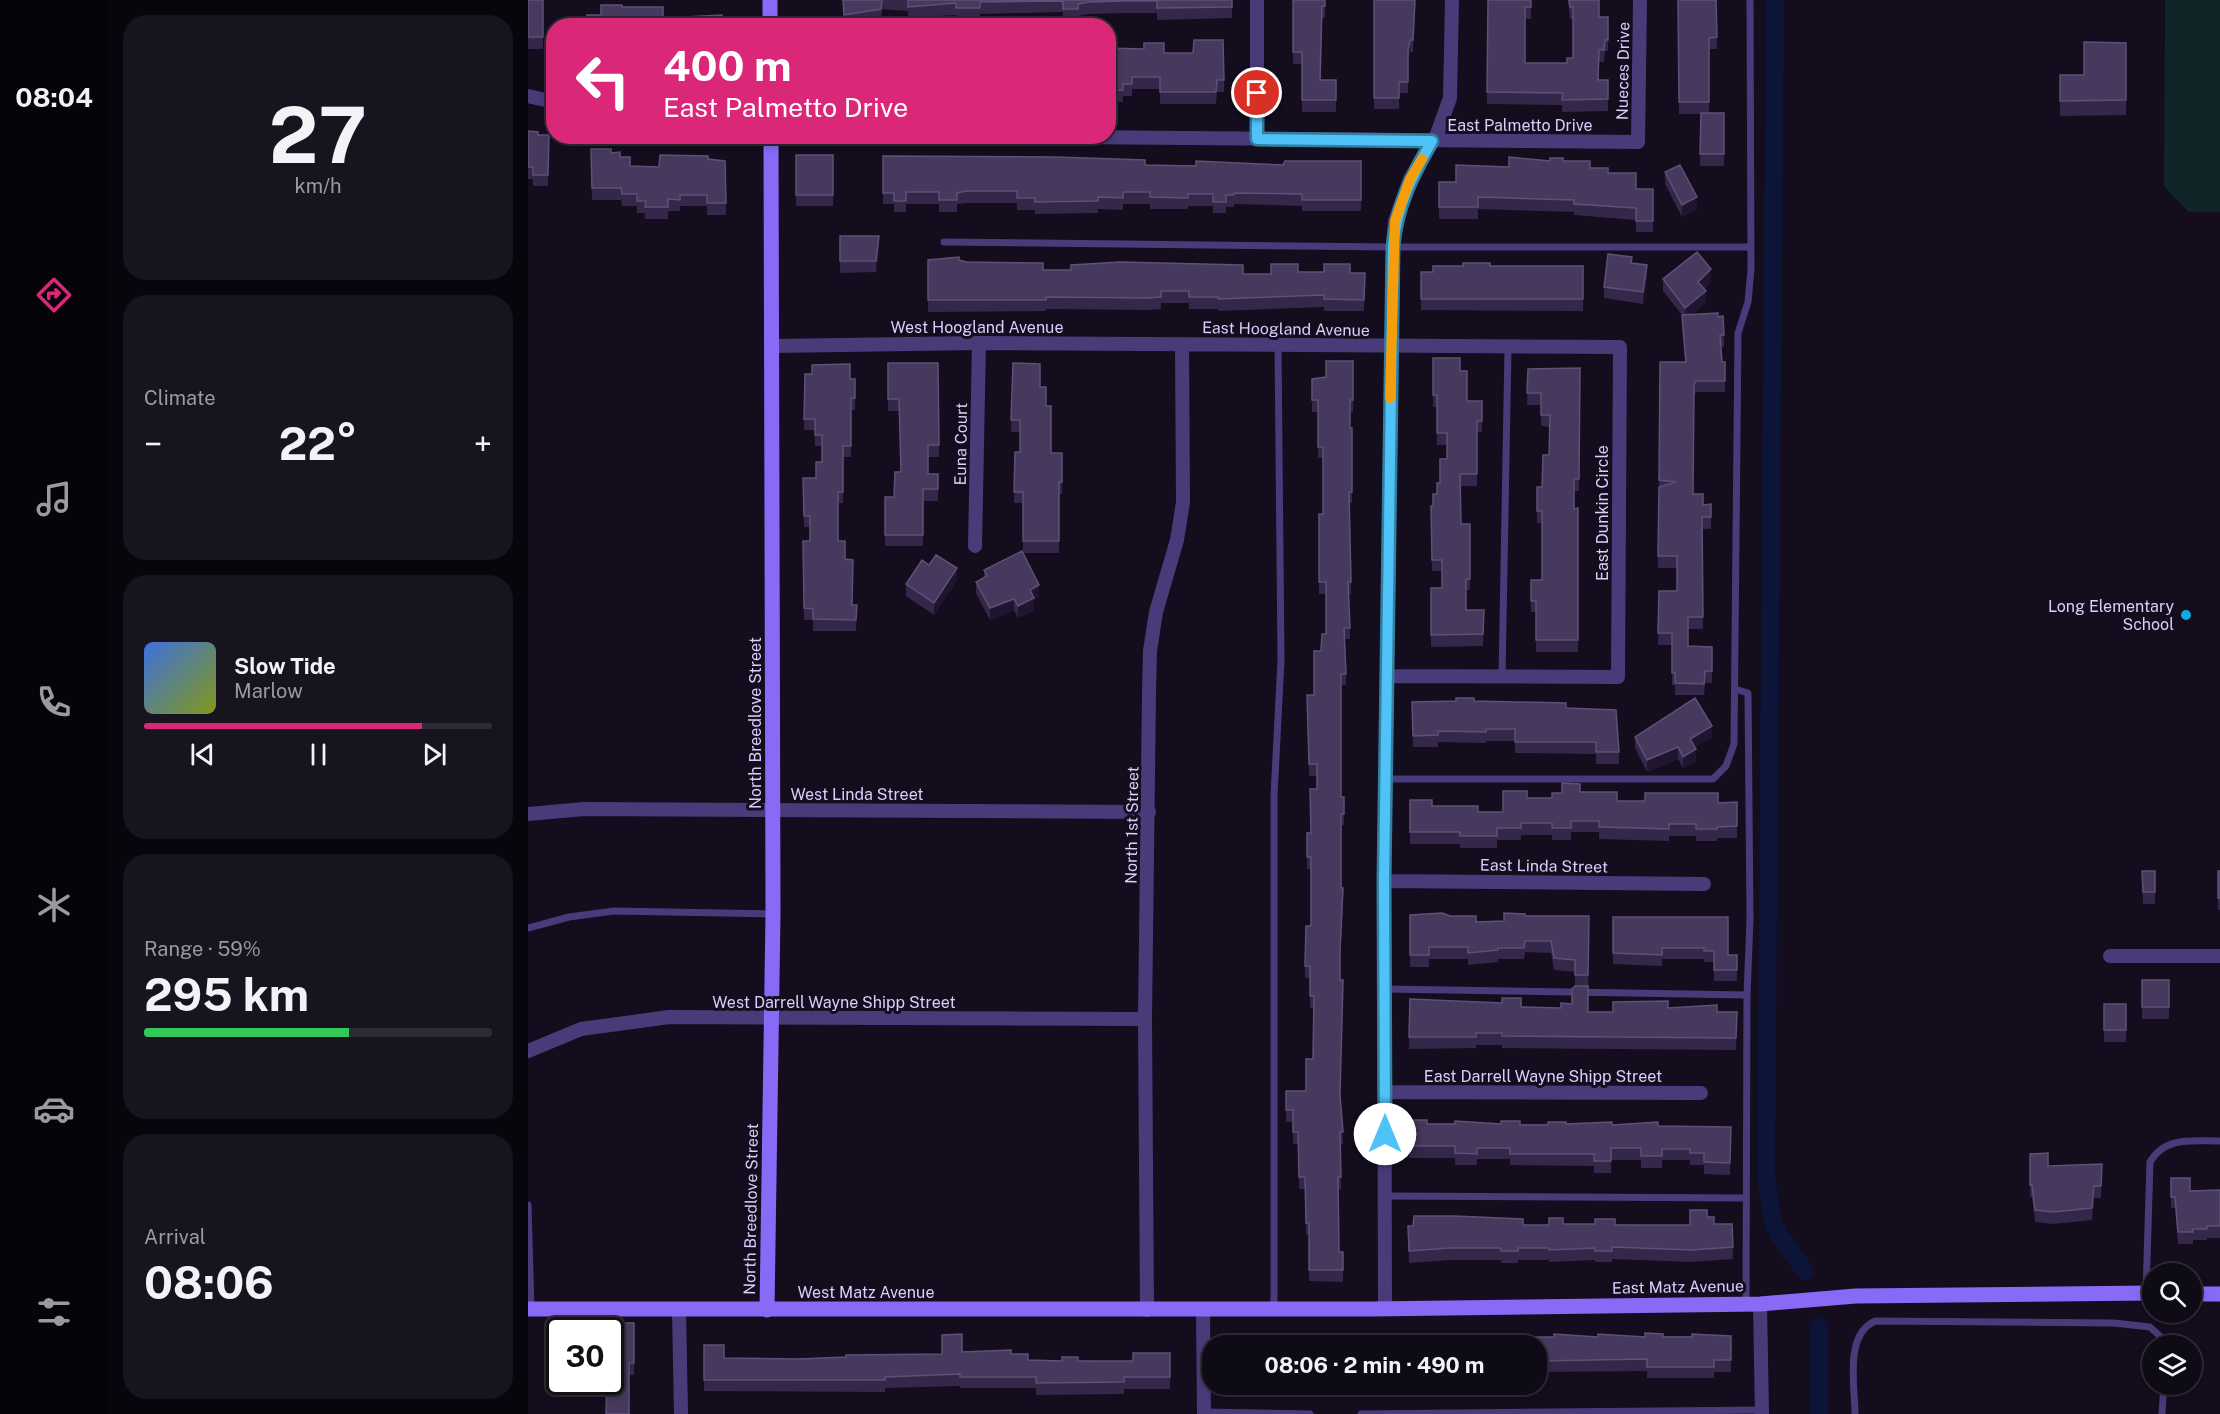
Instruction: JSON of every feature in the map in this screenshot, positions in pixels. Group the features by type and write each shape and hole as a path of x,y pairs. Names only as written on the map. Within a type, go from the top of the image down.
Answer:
{"street":[{"path":"770,0 770,18"},
{"path":"1257,0 1257,139"},
{"path":"1385,1308 1384,881 1393,247 1395,221 1410,179 1432,141 1450,98 1452,0"},
{"name":"Nueces Drive","path":"1638,142 1640,0"},
{"path":"528,96 546,100"},
{"name":"East Palmetto Drive","path":"1116,138 1638,142"},
{"name":"North Breedlove Street","path":"767,1310 773,914 771,144"},
{"name":"West Hoogland Avenue","path":"773,346 979,343 1182,344"},
{"name":"Euna Court","path":"975,546 979,343"},
{"name":"East Hoogland Avenue","path":"1182,344 1390,347"},
{"name":"North 1st Street","path":"1147,1310 1145,1019 1150,651 1156,612 1178,540 1183,502 1182,344"},
{"name":"East Dunkin Circle","path":"1388,676 1618,677 1620,347 1390,347"},
{"name":"West Linda Street","path":"528,814 585,809 1149,812"},
{"name":"East Linda Street","path":"1384,881 1704,884"},
{"path":"2110,956 2220,956"},
{"name":"West Darrell Wayne Shipp Street","path":"528,1051 581,1029 602,1024 669,1017 1145,1019"},
{"name":"East Darrell Wayne Shipp Street","path":"1385,1092 1701,1094"},
{"name":"East Matz Avenue","path":"1203,1310 1753,1304 1856,1296 2142,1293"},
{"path":"2202,1294 2220,1294"},
{"path":"1753,1304 1762,1412"},
{"name":"West Matz Avenue","path":"529,1309 1203,1310"},
{"path":"679,1310 681,1414"},
{"path":"1203,1310 1204,1413"}],"lane":[{"path":"1386,779 1713,779 1726,766 1734,744 1738,333 1748,302 1751,247 1750,0"},
{"path":"944,242 1393,247 1751,247"},
{"path":"1274,1309 1274,796 1281,660 1278,345"},
{"path":"1502,677 1508,348"},
{"path":"1735,689 1748,693 1750,919 1747,995 1746,1198 1753,1304"},
{"path":"528,928 592,912 773,914"},
{"path":"1384,988 1722,992 1747,995"},
{"path":"2150,1263 2150,1162 2156,1151 2180,1141 2220,1142"},
{"path":"1384,1196 1746,1198"},
{"path":"528,1205 529,1309"},
{"path":"1855,1414 1856,1343 1866,1325 1875,1321 2114,1323 2150,1327 2159,1335"},
{"path":"2162,1414 2163,1395"},
{"path":"1361,1414 1762,1412"},
{"path":"1204,1413 1310,1414"}],"green space":[{"path":"2165,0 2220,0 2220,212 2189,212 2164,186"}],"building":[{"path":"528,0 543,0 543,37 528,37"},
{"path":"843,0 882,0 881,9 844,15"},
{"path":"908,0 1232,0 1232,7 1157,8 1157,1 1125,1 1089,2 1078,4 1078,9 1063,9 1063,1 980,2 980,8 956,8 956,3 908,7"},
{"path":"1293,0 1325,0 1325,6 1322,6 1320,80 1336,80 1336,100 1302,100 1302,52 1293,52"},
{"path":"1374,0 1415,0 1413,40 1410,40 1408,50 1408,82 1399,82 1399,98 1374,98"},
{"path":"1488,0 1531,0 1531,7 1525,7 1525,63 1567,63 1567,58 1573,58 1573,7 1570,7 1569,0 1599,0 1599,17 1608,17 1608,40 1605,40 1604,50 1599,50 1598,80 1608,80 1608,99 1562,100 1563,93 1487,92"},
{"path":"1678,0 1716,0 1717,37 1709,38 1709,102 1679,102"},
{"path":"601,5 663,7 663,18 587,18 587,15 601,15"},
{"path":"722,15 722,18 663,18"},
{"path":"1194,40 1223,40 1224,80 1217,80 1216,92 1160,92 1160,77 1132,77 1132,84 1123,84 1123,90 1116,90 1116,48 1144,49 1144,43 1164,43 1164,53 1193,53"},
{"path":"2084,42 2126,43 2126,100 2060,101 2060,75 2084,75"},
{"path":"1701,113 1724,113 1724,154 1700,154"},
{"path":"528,131 546,135 546,144 549,144 548,175 533,175 533,167 528,167"},
{"path":"591,149 611,149 611,153 620,152 620,157 630,157 630,166 659,167 660,155 708,156 708,159 725,161 726,203 707,203 707,195 680,195 680,200 668,199 668,207 645,207 646,201 637,201 637,194 622,194 621,188 592,188"},
{"path":"796,155 833,155 833,195 796,195"},
{"path":"883,156 1055,157 1145,160 1145,165 1196,166 1196,161 1283,165 1285,161 1361,161 1361,200 1302,200 1302,194 1234,193 1234,195 1226,195 1226,202 1213,202 1213,194 1188,194 1188,198 1150,197 1150,192 1123,192 1123,198 1098,197 1098,201 1035,202 1035,198 1017,198 1017,191 966,191 957,193 957,200 939,200 939,192 906,192 906,201 894,201 894,193 883,193"},
{"path":"1509,157 1550,161 1550,158 1563,158 1563,161 1590,161 1590,168 1608,168 1608,173 1636,173 1636,189 1653,189 1653,221 1636,221 1636,208 1574,204 1574,200 1478,197 1478,207 1439,207 1439,182 1456,182 1456,165 1509,167"},
{"path":"1680,165 1697,197 1682,205 1665,172"},
{"path":"840,236 879,236 876,261 840,261"},
{"path":"1697,252 1711,269 1698,282 1706,291 1685,308 1663,279"},
{"path":"1608,254 1632,257 1631,263 1647,265 1643,292 1604,287"},
{"path":"959,257 959,260 966,262 1043,263 1043,270 1071,270 1071,265 1120,262 1243,265 1243,274 1271,274 1271,264 1298,264 1298,272 1324,272 1324,264 1350,264 1350,273 1365,273 1364,300 1324,299 1324,295 1218,299 1218,297 1189,297 1189,291 1161,291 1161,297 1148,298 1046,297 1046,300 928,300 928,260"},
{"path":"1463,263 1490,263 1490,266 1583,266 1583,299 1421,299 1421,272 1433,272 1433,266 1463,266"},
{"path":"1718,313 1718,317 1723,316 1724,335 1720,335 1722,362 1725,362 1725,381 1696,381 1694,385 1693,494 1703,494 1703,505 1711,504 1711,517 1702,517 1703,617 1688,617 1688,646 1712,647 1712,671 1705,671 1704,684 1675,683 1675,673 1672,673 1672,633 1658,633 1659,591 1677,591 1677,556 1658,556 1659,487 1676,482 1659,480 1660,362 1686,362 1682,315"},
{"path":"1433,358 1460,358 1460,371 1467,371 1467,401 1482,401 1482,421 1477,421 1477,474 1460,474 1461,524 1470,524 1470,579 1466,579 1466,610 1484,610 1483,634 1431,635 1431,588 1442,588 1442,560 1432,560 1431,506 1433,506 1433,494 1437,494 1437,483 1440,483 1440,459 1447,459 1447,433 1437,433 1437,395 1433,395"},
{"path":"1326,361 1353,361 1353,400 1350,400 1352,492 1349,492 1351,582 1348,582 1350,628 1344,628 1346,674 1341,674 1341,797 1344,797 1344,814 1341,814 1341,888 1343,888 1340,980 1343,980 1340,1095 1343,1132 1340,1132 1341,1177 1338,1177 1339,1252 1343,1252 1343,1270 1309,1270 1309,1223 1306,1223 1305,1177 1299,1177 1298,1132 1293,1132 1293,1110 1286,1110 1286,1091 1306,1091 1306,1059 1313,1059 1314,996 1310,996 1310,966 1305,966 1306,926 1311,926 1311,857 1307,857 1307,833 1311,833 1310,789 1317,789 1317,764 1309,764 1307,695 1314,695 1314,651 1321,651 1322,634 1326,634 1326,582 1319,582 1319,514 1323,514 1323,447 1318,447 1318,400 1312,400 1312,379 1326,377"},
{"path":"888,363 938,363 939,445 928,445 928,474 938,474 938,489 923,489 923,535 885,535 885,497 894,497 895,472 901,472 899,399 888,399"},
{"path":"1013,363 1040,364 1040,387 1046,387 1046,406 1051,406 1051,453 1062,453 1062,482 1059,482 1059,541 1023,541 1023,492 1014,492 1015,452 1020,452 1020,420 1011,420"},
{"path":"850,364 850,379 855,379 855,398 851,398 851,446 843,446 843,492 838,492 838,541 845,541 845,559 853,560 852,605 857,605 856,620 813,619 813,609 804,608 803,541 810,541 810,516 804,516 803,478 816,478 816,462 822,462 822,435 815,435 815,419 804,419 805,374 812,374 812,365"},
{"path":"1580,368 1579,479 1574,479 1574,509 1578,508 1578,640 1536,640 1536,601 1531,601 1531,580 1542,580 1542,511 1537,511 1537,487 1542,487 1543,455 1549,455 1550,415 1541,415 1541,393 1527,393 1528,369"},
{"path":"1022,551 1039,585 1030,590 1034,598 1018,606 1014,599 990,608 976,582 987,576 984,570"},
{"path":"936,555 957,568 934,603 906,584 922,560 929,565"},
{"path":"1456,698 1474,698 1474,701 1566,703 1566,708 1616,710 1619,752 1596,752 1596,742 1515,742 1515,729 1486,729 1486,732 1438,731 1438,735 1413,736 1412,702 1456,701"},
{"path":"1695,698 1712,726 1690,739 1696,749 1683,757 1678,747 1647,760 1635,737"},
{"path":"1562,783 1580,784 1580,792 1617,792 1617,801 1645,801 1645,793 1718,793 1718,803 1737,802 1737,826 1717,827 1717,829 1696,829 1696,824 1669,824 1669,829 1599,827 1599,821 1571,821 1571,828 1552,828 1552,823 1521,823 1521,828 1497,828 1497,836 1460,836 1460,832 1410,832 1410,800 1432,800 1432,806 1478,806 1478,812 1503,812 1503,791 1527,791 1527,798 1552,798 1552,793 1562,793"},
{"path":"2142,871 2155,871 2155,892 2143,892"},
{"path":"2218,871 2220,871 2220,898 2218,898"},
{"path":"1442,913 1450,916 1476,916 1476,922 1504,921 1504,913 1525,914 1525,916 1589,916 1588,975 1575,975 1575,960 1554,958 1551,941 1525,941 1524,948 1498,948 1498,950 1468,953 1468,947 1429,947 1429,955 1410,955 1410,915"},
{"path":"1613,917 1728,917 1728,955 1737,955 1737,970 1714,970 1714,951 1704,951 1704,948 1662,948 1662,955 1613,953"},
{"path":"2142,980 2169,980 2169,1007 2142,1007"},
{"path":"1575,986 1588,986 1588,1012 1613,1012 1613,1002 1668,1001 1668,1008 1717,1005 1717,1012 1737,1012 1736,1038 1502,1036 1502,1033 1476,1033 1476,1037 1409,1037 1410,999 1502,1003 1502,998 1521,998 1521,1007 1561,1008 1561,1003 1572,1004 1572,989"},
{"path":"2104,1004 2126,1004 2126,1030 2104,1030"},
{"path":"1409,1120 1427,1120 1427,1124 1455,1124 1455,1121 1501,1124 1501,1121 1520,1121 1520,1125 1548,1125 1548,1122 1566,1122 1566,1124 1612,1122 1612,1125 1658,1122 1658,1126 1731,1127 1730,1163 1704,1162 1704,1153 1690,1153 1690,1149 1662,1149 1662,1156 1641,1156 1641,1148 1611,1148 1611,1161 1594,1161 1594,1154 1510,1154 1510,1148 1477,1148 1477,1154 1455,1153 1455,1146 1409,1146"},
{"path":"2048,1153 2048,1166 2102,1164 2101,1186 2094,1186 2092,1208 2053,1212 2035,1210 2032,1185 2030,1185 2030,1154"},
{"path":"2171,1178 2190,1178 2190,1191 2220,1190 2220,1226 2193,1229 2193,1232 2178,1232 2175,1197 2171,1197"},
{"path":"1690,1210 1707,1210 1707,1217 1714,1217 1714,1224 1732,1224 1733,1247 1691,1250 1612,1247 1612,1251 1595,1251 1595,1248 1549,1250 1549,1248 1518,1248 1518,1251 1501,1251 1501,1248 1449,1248 1409,1251 1408,1226 1413,1226 1414,1216 1523,1219 1523,1225 1549,1225 1549,1218 1563,1218 1563,1224 1595,1224 1595,1219 1615,1219 1615,1225 1690,1225"},
{"path":"624,1323 634,1323 634,1363 629,1363 629,1414 606,1414 607,1395 624,1395"},
{"path":"1645,1333 1663,1334 1663,1337 1692,1337 1692,1334 1731,1336 1731,1360 1714,1360 1714,1367 1647,1367 1647,1359 1547,1361 1547,1337 1554,1337 1554,1334 1645,1337"},
{"path":"962,1334 962,1352 1011,1350 1011,1354 1028,1354 1028,1360 1062,1361 1062,1357 1078,1357 1078,1361 1133,1361 1133,1353 1170,1353 1170,1377 1124,1377 1124,1382 1036,1383 1036,1377 960,1377 960,1374 885,1377 885,1380 704,1380 704,1345 724,1345 724,1358 799,1359 846,1357 846,1355 942,1354 942,1335"},
{"path":"1235,1334 1339,1335 1234,1335"},
{"path":"1415,1334 1479,1335 1415,1335"}],"waterway":[{"path":"1775,0 1766,1177 1773,1221 1780,1236 1805,1271"},
{"path":"1819,1327 1819,1414"}],"slow traffic":[{"path":"1390,398 1395,221 1410,179 1422,159"}],"place":[{"name":"Long Elementary School","path":"2186,615"}],"route":[{"path":"1257,93 1257,139 1432,141 1410,179 1395,221 1393,247 1384,881 1385,1134"}]}
